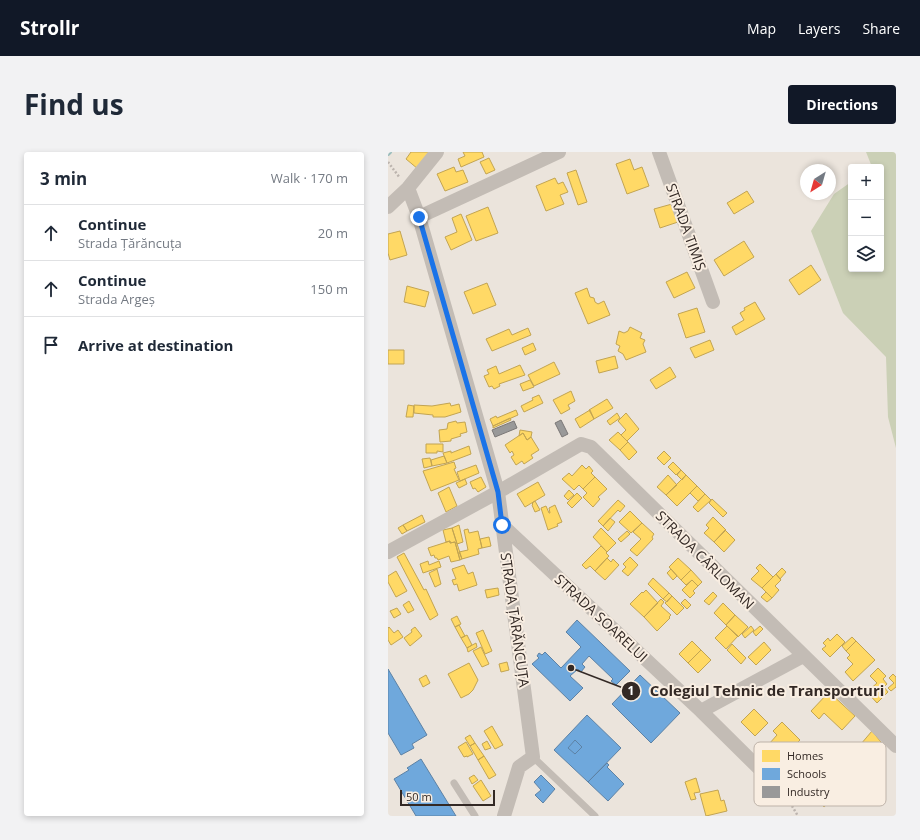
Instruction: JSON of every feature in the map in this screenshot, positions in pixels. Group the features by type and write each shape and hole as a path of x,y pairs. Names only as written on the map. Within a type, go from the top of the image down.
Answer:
{"street":[{"path":"388,207 408,188 437,152"},
{"path":"419,217 559,152"},
{"name":"STRADA TIMIȘ","path":"659,152 713,302"},
{"name":"STRADA ȚĂRĂNCUȚA","path":"408,188 419,217 498,492 533,757"},
{"name":"STRADA CÂRLOMAN","path":"498,492 581,444 591,447 896,746"},
{"path":"388,552 498,492"},
{"name":"STRADA SOARELUI","path":"502,525 701,711 754,763"},
{"path":"701,711 803,656"},
{"path":"504,816 519,766 533,757"}],"lane":[{"path":"533,757 595,816"},
{"path":"454,783 475,816"}],"path":[{"path":"388,163 408,188"}],"green space":[{"path":"866,152 896,152 896,448 888,417 886,357 843,313 811,231 830,200 836,200 836,193 848,184 848,272 884,272 884,164 871,164"}],"building: Homes":[{"path":"411,152 430,152 418,169 406,159"},
{"path":"463,152 482,152 484,157 461,167 458,159 465,156"},
{"path":"489,158 495,170 486,174 480,162"},
{"path":"630,159 634,170 642,167 649,186 627,194 616,164"},
{"path":"454,167 456,172 463,170 468,182 445,191 437,174"},
{"path":"576,170 587,202 578,205 567,173"},
{"path":"555,178 558,184 563,182 568,192 560,195 564,204 546,211 536,186"},
{"path":"747,191 754,202 734,214 727,203"},
{"path":"672,204 678,222 660,228 654,209"},
{"path":"488,207 498,233 476,241 466,216"},
{"path":"461,214 472,240 451,250 445,237 457,232 452,218"},
{"path":"400,231 407,255 390,260 388,253 388,234"},
{"path":"744,241 754,257 724,276 714,260"},
{"path":"811,265 821,280 799,295 789,280"},
{"path":"687,272 695,288 674,298 666,282"},
{"path":"487,283 496,305 473,314 464,292"},
{"path":"407,286 429,292 425,307 404,302"},
{"path":"587,288 590,297 594,298 595,302 598,304 604,301 610,315 588,324 575,293"},
{"path":"755,302 765,319 736,335 732,327 744,320 740,313 745,310 744,308"},
{"path":"697,308 705,332 686,338 678,314"},
{"path":"630,327 642,333 640,338 645,340 643,344 646,352 626,360 623,354 618,351 620,346 616,344 619,331 624,333 628,331"},
{"path":"528,328 531,335 492,351 486,339 509,329 512,335"},
{"path":"710,340 714,350 695,358 690,348"},
{"path":"533,343 536,350 525,355 522,348"},
{"path":"388,350 404,350 404,364 388,364"},
{"path":"615,356 618,368 599,373 596,361"},
{"path":"554,362 560,374 534,386 528,375"},
{"path":"520,365 525,375 499,384 500,386 494,389 492,386 489,387 484,376 489,374 487,370 496,366 499,374"},
{"path":"670,367 676,377 656,389 650,380"},
{"path":"530,380 534,387 523,391 520,384"},
{"path":"571,391 575,401 568,405 570,409 561,414 553,400"},
{"path":"539,395 543,403 524,412 521,406"},
{"path":"607,399 613,408 594,419 589,410"},
{"path":"450,403 451,406 459,404 461,412 445,417 433,417 433,415 414,413 414,405 432,406"},
{"path":"408,405 414,406 413,417 406,417"},
{"path":"516,410 518,415 493,426 490,419 496,416 497,418"},
{"path":"590,410 594,419 580,428 575,419"},
{"path":"617,413 620,418 610,425 607,421"},
{"path":"626,413 639,429 627,441 621,435 626,430 618,421"},
{"path":"510,418 511,420 493,428 493,426"},
{"path":"456,421 457,423 465,422 467,432 460,434 461,436 451,439 451,441 440,442 439,430 447,429 448,423"},
{"path":"520,430 532,432 531,437 527,440 523,433 519,436"},
{"path":"618,432 628,442 620,450 609,440"},
{"path":"523,433 527,440 531,437 539,450 531,455 533,458 524,464 522,461 516,465 511,457 514,455 512,451 510,453 505,445"},
{"path":"628,442 637,452 629,460 620,450"},
{"path":"426,444 443,444 443,452 437,451 437,453 426,453"},
{"path":"469,446 471,454 447,463 443,453 451,451 451,453"},
{"path":"664,451 671,458 664,465 657,458"},
{"path":"444,456 447,463 432,466 431,460"},
{"path":"430,458 432,466 424,468 422,459"},
{"path":"454,462 456,468 454,469 459,480 431,491 423,471"},
{"path":"673,462 681,470 676,475 668,467"},
{"path":"476,465 479,473 460,481 457,472"},
{"path":"582,465 586,469 589,466 593,471 591,473 595,477 583,489 579,485 574,490 562,479 569,473 572,476"},
{"path":"681,470 686,475 682,480 677,475"},
{"path":"668,475 677,485 666,495 657,487"},
{"path":"686,475 697,486 677,506 666,495"},
{"path":"481,477 486,487 478,492 475,488 473,489 470,482"},
{"path":"595,477 607,489 598,497 600,499 593,507 583,497 587,493 583,489"},
{"path":"465,479 467,484 459,488 456,483"},
{"path":"538,482 545,495 525,507 517,494"},
{"path":"697,486 705,494 698,501 690,493"},
{"path":"449,487 457,506 446,512 438,493"},
{"path":"569,490 574,495 568,500 564,496"},
{"path":"577,493 582,498 572,508 567,503"},
{"path":"705,494 711,500 698,512 693,507"},
{"path":"712,499 727,513 723,517 709,503"},
{"path":"618,500 625,506 620,512 618,510 603,526 598,521"},
{"path":"535,501 540,510 535,512 532,503"},
{"path":"555,505 562,522 557,524 558,526 548,530 541,508 546,506 550,513 549,508"},
{"path":"630,511 642,523 631,533 619,522"},
{"path":"422,515 425,522 407,531 403,525"},
{"path":"713,517 726,530 714,542 704,533 709,528 706,525"},
{"path":"610,518 615,522 608,531 603,526"},
{"path":"642,523 654,534 652,537 653,539 637,556 630,550 641,539 633,532"},
{"path":"403,525 407,531 402,534 398,528"},
{"path":"459,525 463,542 457,544 452,528"},
{"path":"452,528 462,559 460,560 455,542 446,542 443,530"},
{"path":"601,528 616,543 607,552 593,537"},
{"path":"468,529 469,533 478,531 482,548 478,549 479,554 462,559 459,552 468,550 464,530"},
{"path":"725,530 735,540 724,552 714,542"},
{"path":"627,531 630,534 621,542 618,539"},
{"path":"489,537 491,546 482,548 480,539"},
{"path":"450,541 450,543 455,542 460,560 451,562 449,556 438,560 434,555 431,556 428,548"},
{"path":"601,546 609,556 595,571 590,566 586,569 582,565"},
{"path":"404,553 424,590 426,589 438,615 430,620 397,557"},
{"path":"630,557 638,565 628,576 622,571 626,567 623,564"},
{"path":"607,558 611,562 613,559 619,565 605,580 595,571"},
{"path":"678,558 691,570 681,580 669,567"},
{"path":"428,561 429,565 439,561 441,567 423,573 420,564"},
{"path":"760,564 773,577 762,588 751,579 759,571 756,568"},
{"path":"464,565 468,574 473,572 477,585 459,591 457,584 454,585 452,580 456,579 452,569"},
{"path":"782,568 786,572 780,579 776,574"},
{"path":"437,569 441,584 435,587 429,573"},
{"path":"671,569 677,576 673,580 667,573"},
{"path":"691,570 702,582 698,586 692,580 686,585 681,580"},
{"path":"396,571 407,591 396,597 388,582 388,576"},
{"path":"776,574 781,580 775,586 779,590 772,598 762,588"},
{"path":"653,578 669,593 663,599 648,584"},
{"path":"692,580 698,586 693,591 695,593 690,598 682,590"},
{"path":"498,588 499,595 487,598 485,590"},
{"path":"646,590 658,603 644,617 630,604"},
{"path":"713,592 717,596 709,605 704,601"},
{"path":"766,592 772,598 767,602 761,597"},
{"path":"669,593 672,596 667,602 663,599"},
{"path":"672,596 684,608 677,615 665,603"},
{"path":"661,599 664,602 661,606 671,615 669,617 670,618 657,631 644,617"},
{"path":"685,599 691,605 687,609 681,603"},
{"path":"409,601 414,610 408,613 403,605"},
{"path":"723,603 735,615 726,625 714,613"},
{"path":"397,608 401,614 394,618 390,611"},
{"path":"735,615 748,627 738,637 726,625"},
{"path":"457,616 461,624 455,627 451,619"},
{"path":"459,625 465,636 461,638 455,627"},
{"path":"727,626 738,636 726,649 715,638"},
{"path":"751,626 754,630 745,638 742,634"},
{"path":"760,626 763,629 756,636 753,632"},
{"path":"389,627 394,633 398,630 403,637 391,645 388,640"},
{"path":"415,627 422,636 410,646 404,638 412,632 411,630"},
{"path":"483,630 492,651 485,654 476,633"},
{"path":"837,634 845,642 830,657 822,649 826,646 823,643 828,638 830,641"},
{"path":"467,635 472,645 467,648 461,638"},
{"path":"852,637 856,641 846,651 842,646"},
{"path":"692,641 701,650 688,663 679,654"},
{"path":"856,641 875,660 853,681 845,672 853,664 847,658 850,655 846,651"},
{"path":"764,642 771,650 756,665 748,657"},
{"path":"476,643 477,647 468,652 467,648"},
{"path":"732,644 746,658 741,664 727,650"},
{"path":"481,647 489,664 482,667 473,651"},
{"path":"701,650 711,660 698,673 688,663"},
{"path":"507,662 509,670 501,672 499,664"},
{"path":"469,663 478,680 473,690 461,698 448,674"},
{"path":"878,668 886,676 883,679 887,684 884,687 888,692 877,703 867,692 877,683 870,676"},
{"path":"893,674 896,677 896,687 891,691 888,688 894,683 889,678"},
{"path":"426,675 430,683 423,687 419,679"},
{"path":"829,692 855,716 842,730 824,713 819,719 811,711"},
{"path":"754,709 768,723 755,736 741,722"},
{"path":"782,722 800,740 798,742 771,742 777,735 773,731"},
{"path":"492,726 503,745 495,749 484,731"},
{"path":"872,731 881,742 863,742"},
{"path":"470,735 475,743 470,746 465,738"},
{"path":"487,741 491,748 485,750 482,744"},
{"path":"466,742 473,754 464,757 458,747"},
{"path":"475,743 484,756 478,760 470,746"},
{"path":"484,756 496,775 489,779 478,760"},
{"path":"474,775 478,780 472,784 469,778"},
{"path":"696,778 700,792 694,793 696,799 691,800 685,782"},
{"path":"481,780 491,796 483,801 473,786"},
{"path":"718,790 721,801 724,800 727,811 706,816 700,794"}],"building: Schools":[{"path":"577,620 630,671 616,685 611,681 613,679 589,656 582,664 585,667 581,672 578,669 570,676 583,688 570,701 532,664 539,658 537,656 539,653 542,655 545,652 561,668 581,647 566,632"},
{"path":"388,669 427,735 412,744 414,748 401,755 388,733"},
{"path":"640,675 680,713 651,743 612,704"},
{"path":"587,715 621,748 588,782 554,750"},
{"path":"575,740 582,747 575,754 568,748"},
{"path":"421,759 456,816 416,816 394,779 409,770 407,768"},
{"path":"607,763 609,765 607,767 624,784 608,801 588,782"},
{"path":"541,775 555,789 543,803 535,795 541,790 534,782"}],"building: Industry":[{"path":"561,420 568,434 562,437 555,423"},
{"path":"514,421 517,428 495,437 492,430"}],"place":[{"name":"Colegiul Tehnic de Transporturi","path":"571,668"}],"route":[{"path":"419,217 498,492 502,525"}]}
